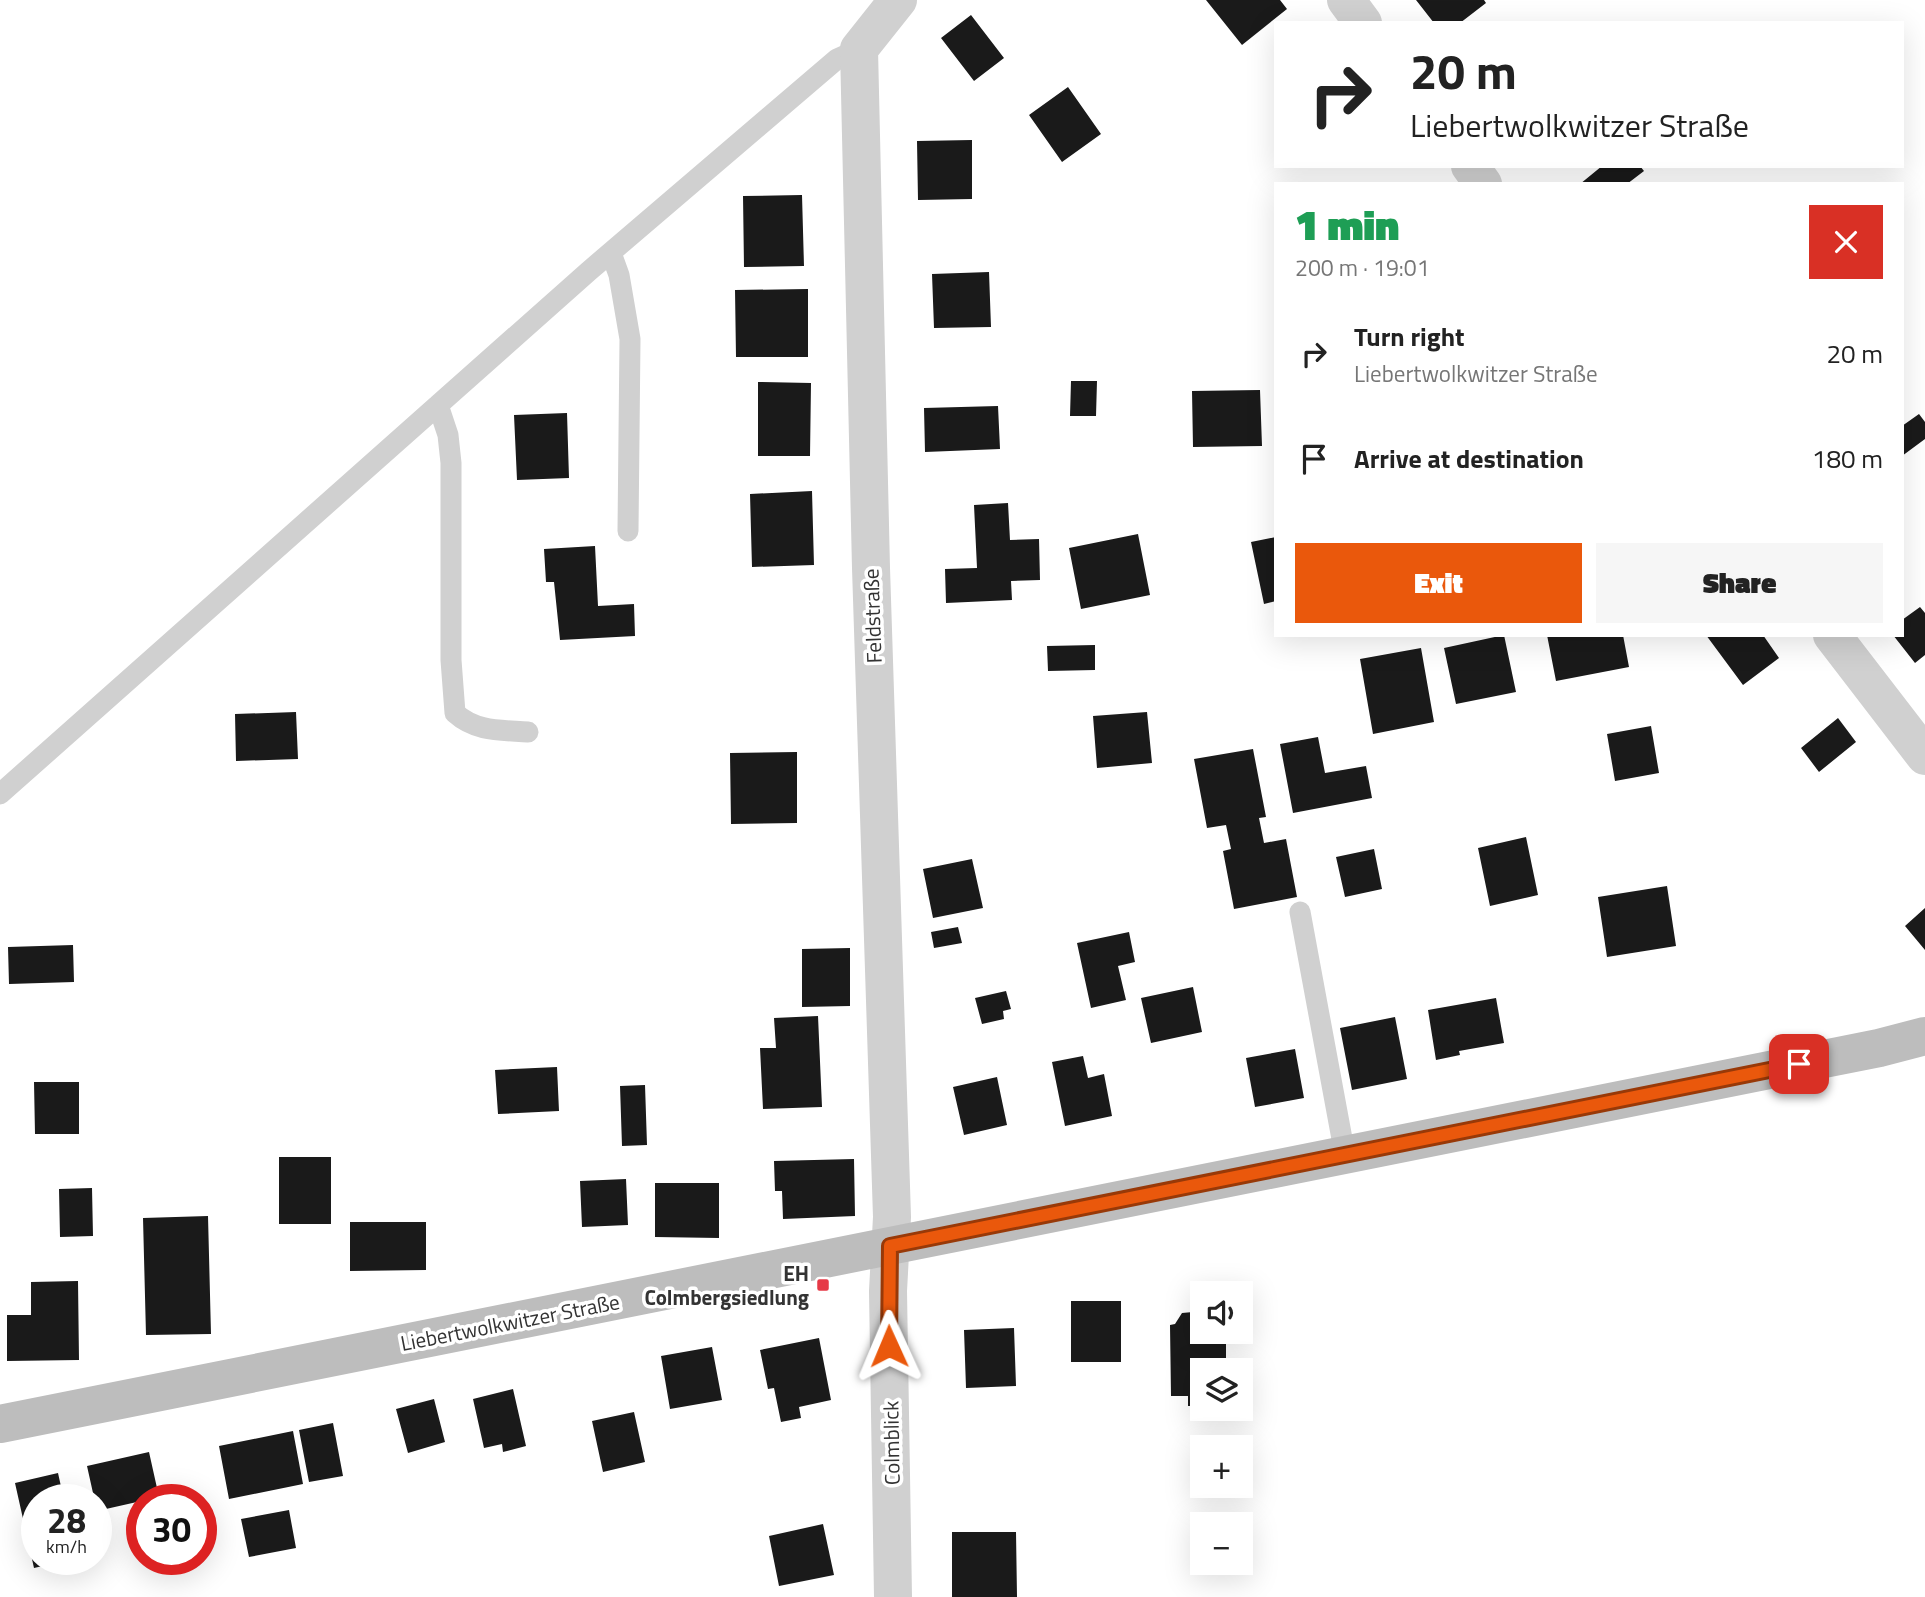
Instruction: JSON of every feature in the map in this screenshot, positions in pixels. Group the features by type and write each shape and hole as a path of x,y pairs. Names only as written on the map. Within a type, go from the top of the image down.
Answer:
{"street":[{"path":"859,49 898,0"},
{"path":"1346,0 1362,21"},
{"name":"Feldstraße","path":"859,49 871,581 892,1217 890,1246"},
{"path":"1834,637 1925,756"},
{"name":"Liebertwolkwitzer Straße","path":"0,1424 1880,1048 1925,1036"},
{"name":"Colmblick","path":"890,1246 888,1290 894,1597"}],"lane":[{"path":"0,794 611,253 838,59 859,49"},
{"path":"611,253 620,275 630,339 628,531"},
{"path":"438,405 448,435 451,463 451,660 455,713 466,723 482,729 527,732"},
{"path":"1300,912 1345,1155"}],"building":[{"path":"1206,0 1280,0 1287,9 1242,45"},
{"path":"1416,0 1484,0 1486,3 1463,21 1432,21"},
{"path":"971,15 1004,58 974,81 941,38"},
{"path":"1068,87 1101,134 1062,162 1029,115"},
{"path":"972,140 972,199 918,200 917,141"},
{"path":"1600,168 1642,168 1644,171 1630,182 1582,182"},
{"path":"802,195 804,266 744,267 743,196"},
{"path":"989,272 991,327 934,328 932,274"},
{"path":"808,289 808,357 736,357 735,290"},
{"path":"1071,381 1097,381 1096,416 1070,416"},
{"path":"758,382 811,383 810,456 758,456"},
{"path":"1260,390 1262,446 1193,447 1192,391"},
{"path":"998,406 1000,449 925,452 924,408"},
{"path":"567,413 569,478 517,480 514,415"},
{"path":"1919,414 1925,422 1925,439 1904,455 1904,425"},
{"path":"812,491 814,565 752,567 750,494"},
{"path":"1008,503 1010,540 1039,539 1040,580 1011,581 1012,600 946,603 945,569 977,568 974,505"},
{"path":"1138,534 1150,595 1081,609 1069,548"},
{"path":"1274,537 1274,602 1264,604 1251,542"},
{"path":"595,546 598,606 634,604 635,636 560,640 554,582 546,582 544,549"},
{"path":"1920,607 1925,613 1925,655 1915,663 1895,637 1904,637 1904,619"},
{"path":"1504,637 1516,692 1456,704 1444,648"},
{"path":"1547,637 1623,637 1629,667 1556,681"},
{"path":"1707,637 1764,637 1779,658 1743,685"},
{"path":"1095,645 1095,670 1048,671 1047,646"},
{"path":"1421,648 1434,722 1373,734 1360,659"},
{"path":"296,712 298,759 236,761 235,714"},
{"path":"1147,712 1152,763 1097,768 1093,716"},
{"path":"1838,718 1856,742 1819,772 1801,748"},
{"path":"1651,726 1659,773 1615,781 1607,734"},
{"path":"1318,737 1325,773 1366,766 1372,798 1293,813 1280,744"},
{"path":"1253,749 1266,817 1259,818 1264,843 1286,839 1297,897 1234,909 1223,851 1231,849 1226,825 1207,828 1194,759"},
{"path":"797,752 797,823 731,824 730,753"},
{"path":"1526,837 1538,895 1490,906 1478,848"},
{"path":"1374,849 1382,889 1345,897 1336,857"},
{"path":"972,859 983,908 933,918 923,869"},
{"path":"1667,886 1676,946 1607,957 1598,897"},
{"path":"1925,908 1925,950 1905,926"},
{"path":"958,927 962,943 934,948 931,932"},
{"path":"1129,932 1135,962 1118,966 1126,1000 1091,1008 1077,943"},
{"path":"73,945 74,982 9,984 8,947"},
{"path":"850,948 850,1006 802,1007 802,949"},
{"path":"1193,987 1202,1032 1151,1043 1141,998"},
{"path":"1006,991 1011,1009 1003,1011 1004,1019 982,1024 975,998"},
{"path":"1496,998 1504,1043 1459,1051 1460,1055 1436,1060 1428,1010"},
{"path":"818,1016 822,1107 763,1109 760,1048 776,1048 774,1018"},
{"path":"1395,1017 1407,1079 1352,1090 1340,1028"},
{"path":"1295,1049 1304,1098 1255,1107 1246,1058"},
{"path":"1083,1056 1088,1078 1104,1074 1112,1116 1065,1126 1052,1062"},
{"path":"557,1067 559,1111 498,1114 495,1070"},
{"path":"997,1077 1007,1125 964,1135 953,1087"},
{"path":"34,1082 79,1082 79,1134 35,1134"},
{"path":"645,1085 647,1145 622,1146 620,1086"},
{"path":"279,1157 331,1157 331,1224 279,1224"},
{"path":"854,1159 855,1216 783,1219 782,1191 775,1191 774,1161"},
{"path":"626,1179 628,1225 582,1227 580,1181"},
{"path":"655,1183 719,1183 719,1238 655,1237"},
{"path":"92,1188 93,1236 60,1237 59,1189"},
{"path":"208,1216 211,1334 146,1335 143,1218"},
{"path":"350,1222 426,1222 426,1270 350,1271"},
{"path":"78,1281 79,1360 7,1361 7,1315 31,1315 31,1282"},
{"path":"1071,1301 1121,1301 1121,1362 1071,1362"},
{"path":"1190,1312 1190,1344 1226,1344 1226,1358 1190,1358 1190,1406 1188,1396 1171,1396 1170,1325 1175,1324 1182,1313"},
{"path":"1014,1328 1016,1386 966,1388 964,1330"},
{"path":"819,1338 831,1400 799,1407 801,1418 781,1422 774,1388 768,1389 760,1350"},
{"path":"712,1347 722,1400 670,1409 661,1356"},
{"path":"513,1389 526,1446 503,1452 502,1444 484,1448 473,1399"},
{"path":"434,1399 445,1442 408,1453 396,1409"},
{"path":"634,1412 645,1462 603,1472 592,1421"},
{"path":"333,1423 343,1476 309,1482 299,1430"},
{"path":"293,1431 303,1484 229,1499 219,1446"},
{"path":"149,1452 156,1484 126,1484 126,1504 112,1508 112,1484 91,1484 87,1466"},
{"path":"58,1473 60,1484 21,1484 21,1510 15,1483"},
{"path":"289,1510 296,1548 249,1557 241,1519"},
{"path":"823,1524 834,1575 779,1586 769,1536"},
{"path":"952,1532 1016,1532 1017,1597 952,1597"}],"place":[{"name":"EH Colmbergsiedlung","path":"823,1285"}],"route":[{"path":"889,1346 890,1246 1799,1064"}]}
